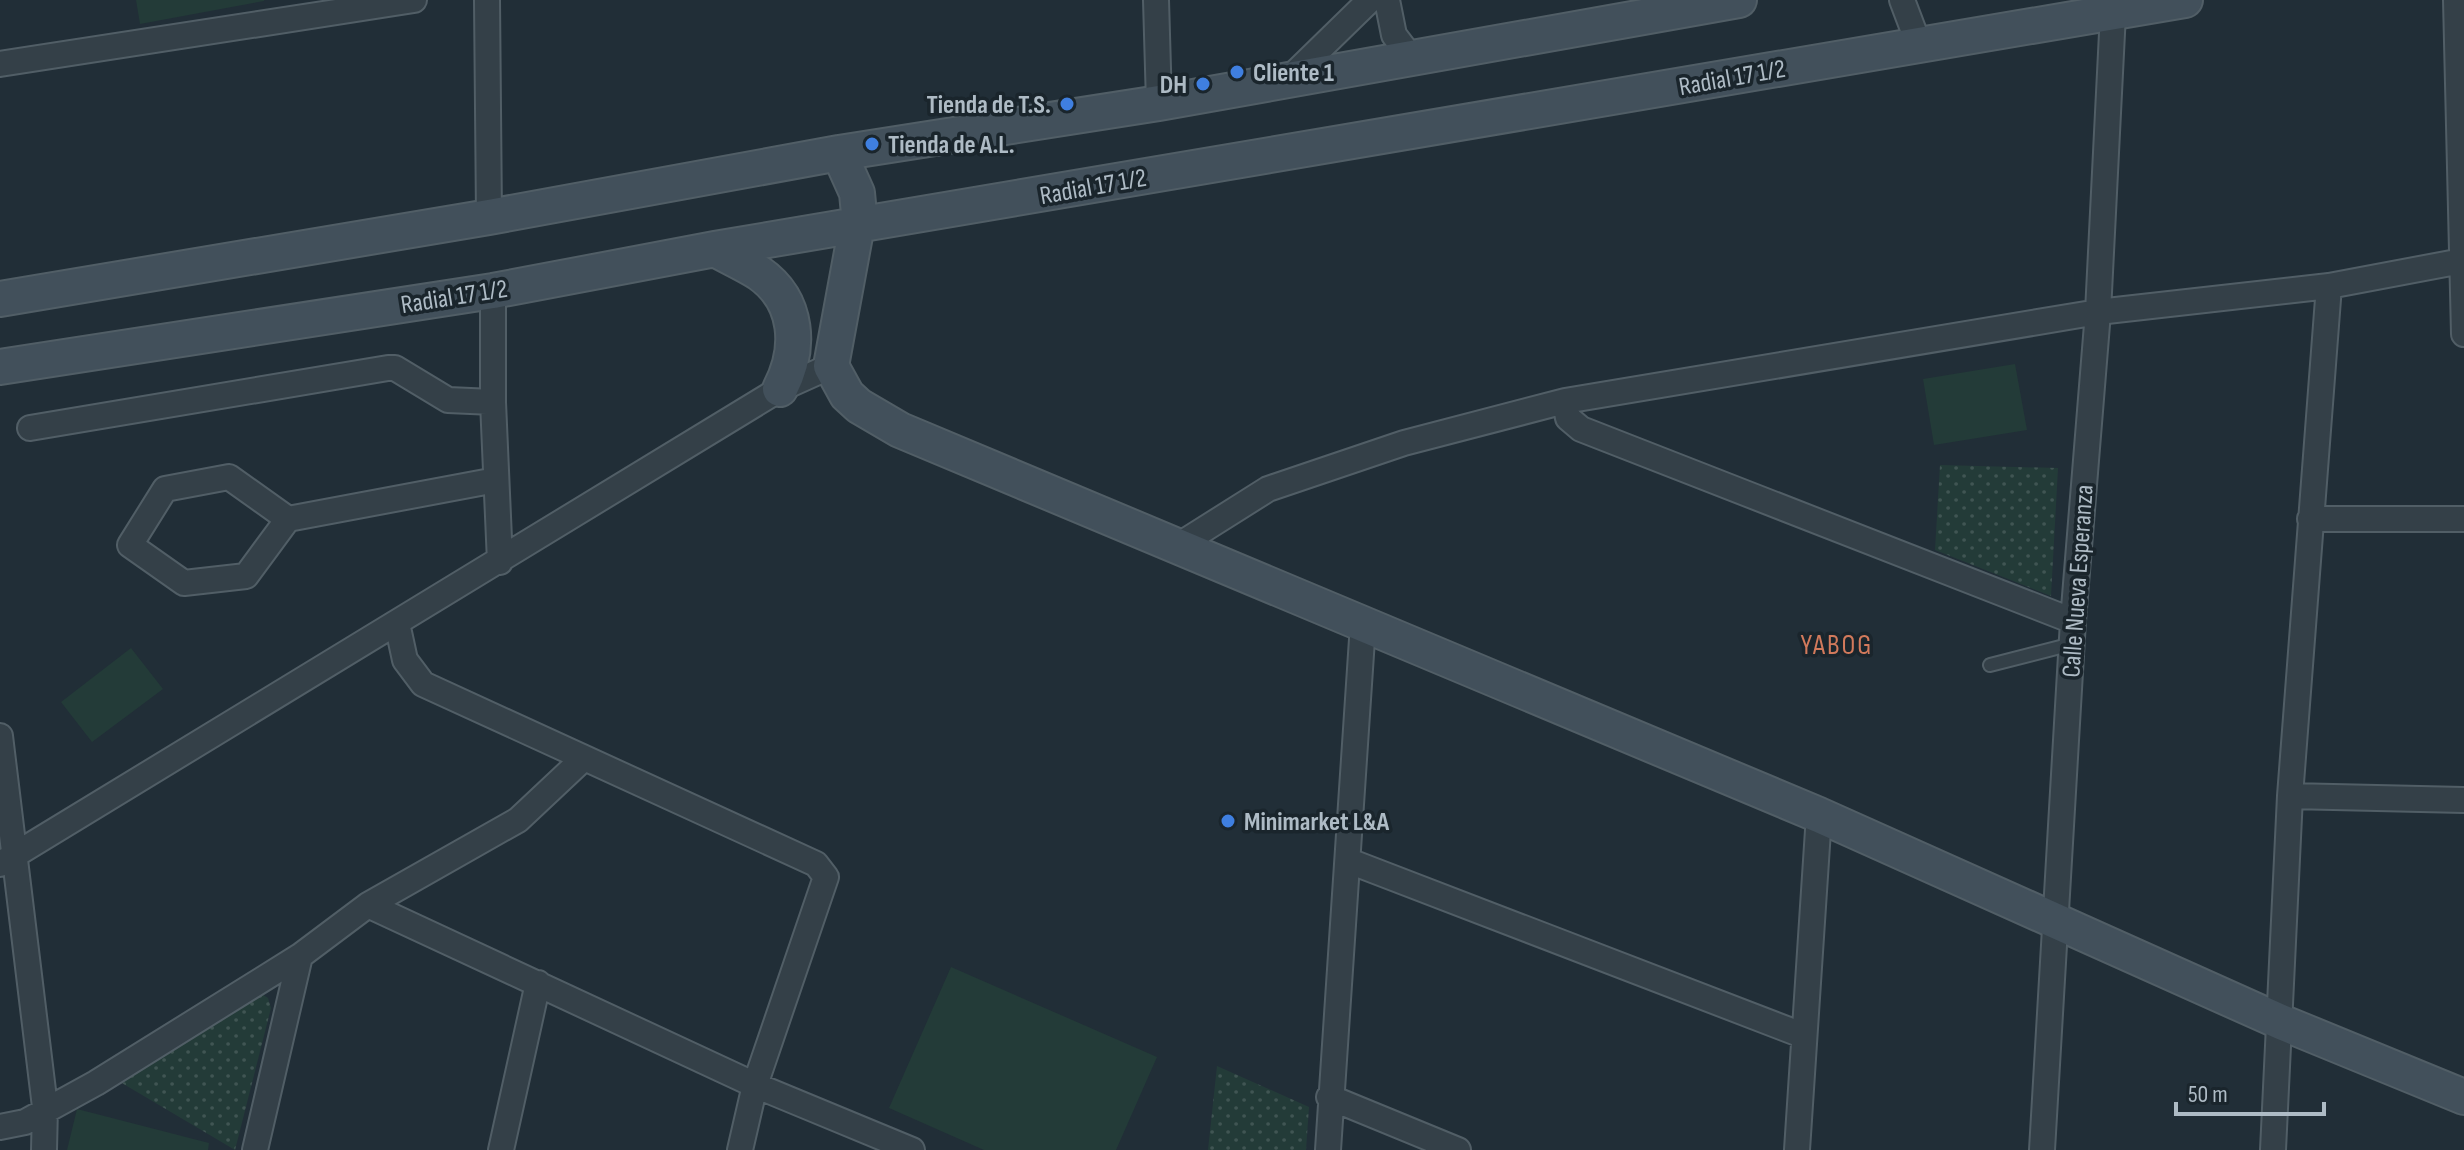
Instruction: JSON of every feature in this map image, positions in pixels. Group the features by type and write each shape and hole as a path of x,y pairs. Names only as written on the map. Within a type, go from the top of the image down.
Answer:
{"street":[{"path":"0,64 414,0"},
{"path":"487,0 489,217"},
{"path":"1156,0 1159,103"},
{"path":"1291,77 1370,0"},
{"path":"1387,0 1394,35 1410,56"},
{"path":"0,299 489,217 839,153 1159,103 1291,77 1739,0"},
{"path":"1902,0 1919,45"},
{"name":"Radial 17 1/2","path":"0,367 493,291 715,249 2185,0"},
{"path":"2456,0 2464,334"},
{"name":"Calle Nueva Esperanza","path":"2042,1150 2072,632 2098,312 2113,13"},
{"path":"839,153 857,193 859,214 854,227 831,366 842,388 859,406 900,430 1819,815 2281,1022 2464,1097"},
{"path":"715,249 758,272 774,287 787,306 795,348 790,370 780,389"},
{"path":"1176,547 1234,507 1268,489 1404,443 1565,401 2098,312 2329,286 2462,261"},
{"path":"2273,1150 2290,796 2329,286"},
{"path":"493,291 493,402 500,562"},
{"path":"6,860 780,389 831,366"},
{"path":"30,428 388,368 395,368 448,400 493,402"},
{"path":"1565,401 1568,418 1581,429 2072,632"},
{"path":"288,519 229,477 165,489 130,545 184,583 246,576 288,519 496,480"},
{"path":"2310,519 2464,519"},
{"path":"397,623 410,672 423,684 816,864 826,877 755,1085 740,1150"},
{"path":"1328,1150 1329,1097 1349,861 1363,624"},
{"path":"0,736 6,860 45,1107 44,1150"},
{"path":"0,1127 25,1122 45,1107 96,1083 300,956 368,905 518,820 584,758"},
{"path":"2290,796 2464,800"},
{"path":"1797,1150 1802,1035 1819,815"},
{"path":"1349,861 1802,1035"},
{"path":"368,905 755,1085 912,1150"},
{"path":"255,1150 300,956"},
{"path":"501,1150 538,983"},
{"path":"1329,1097 1458,1150"}],"lane":[{"path":"1990,665 2072,632"}],"green space":[{"path":"136,0 264,0 264,1 140,24"},
{"path":"2015,364 2027,430 1934,445 1923,379"},
{"path":"1940,465 2058,468 2051,596 1935,550"},
{"path":"131,648 163,689 92,742 61,702"},
{"path":"951,967 1157,1057 1116,1150 984,1150 889,1108"},
{"path":"260,993 268,998 271,1008 235,1150 110,1076"},
{"path":"1217,1066 1309,1107 1306,1150 1208,1150"},
{"path":"77,1109 209,1143 208,1150 67,1150"}],"place":[{"name":"Cliente 1","path":"1237,72"},
{"name":"DH","path":"1203,84"},
{"name":"Tienda de T.S.","path":"1067,104"},
{"name":"Tienda de A.L.","path":"872,144"},
{"name":"Minimarket L&A","path":"1228,821"}],"district":[{"name":"YABOG","path":"1837,644"}]}
